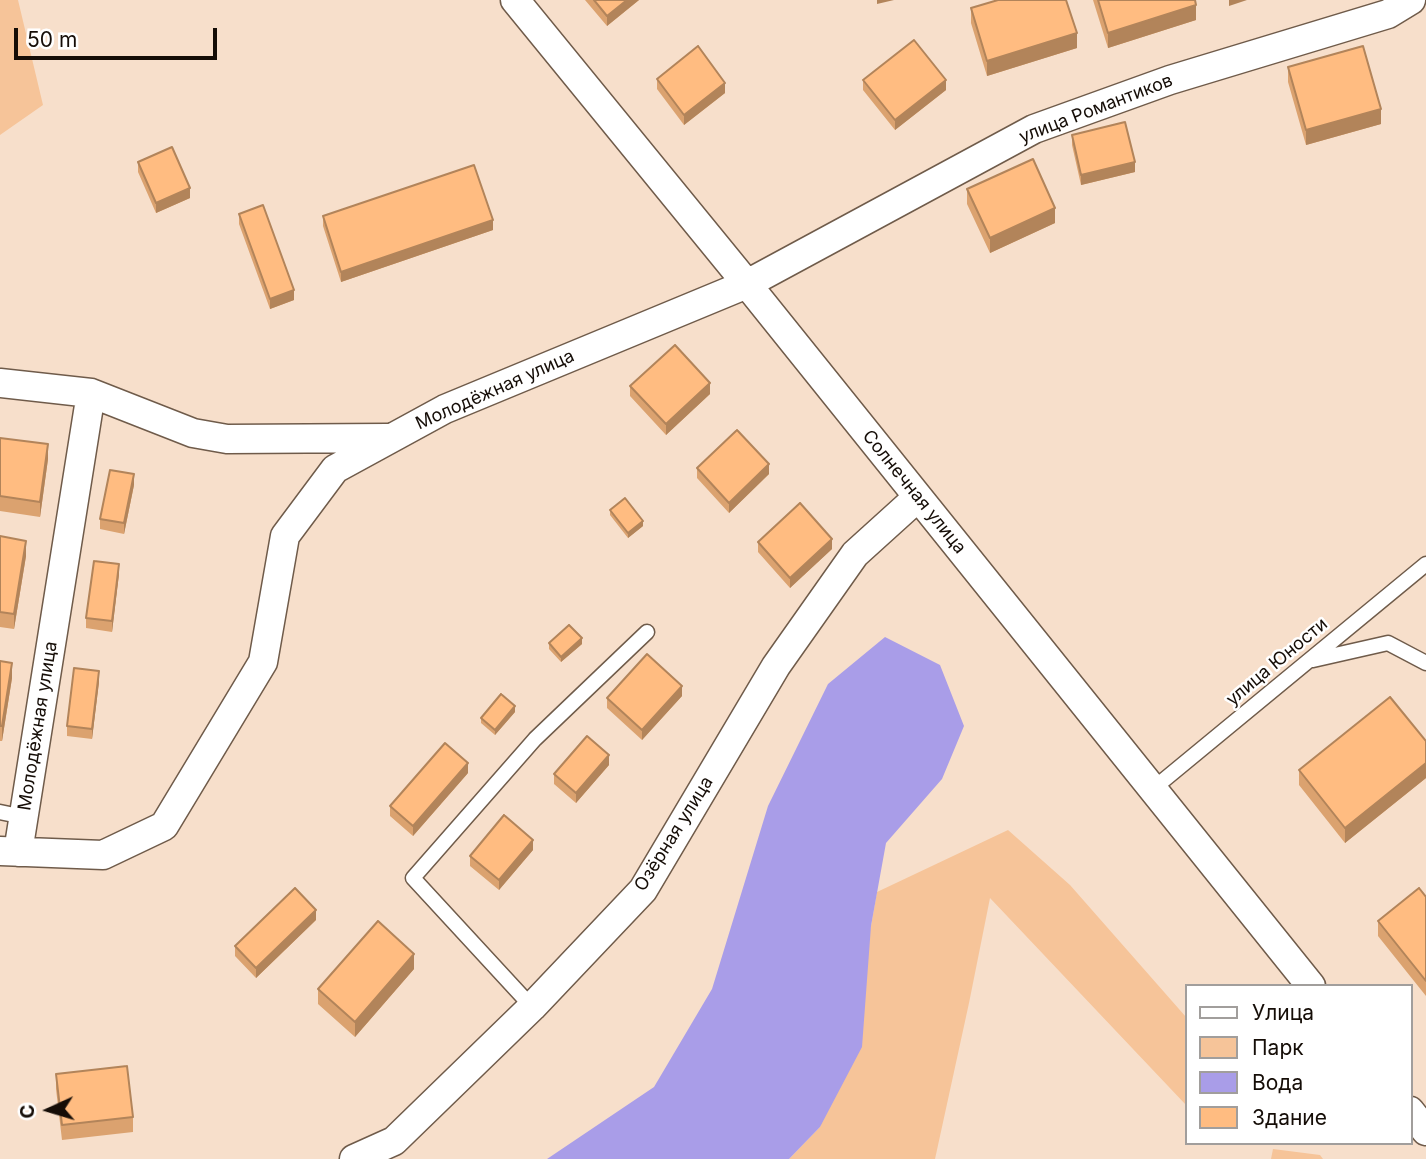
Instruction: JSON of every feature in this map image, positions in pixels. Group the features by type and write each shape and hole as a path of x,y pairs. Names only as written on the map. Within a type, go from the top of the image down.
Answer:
{"street":[{"name":"Солнечная улица","path":"514,0 747,284 1309,984"},
{"name":"улица Романтиков","path":"747,284 1034,129 1170,80 1400,7"},
{"name":"Молодёжная улица","path":"91,393 12,814 9,851 103,855 164,826 263,662 285,536 335,469 445,409 747,284"},
{"path":"0,383 91,393 193,433 227,439 390,438"},
{"name":"Озёрная улица","path":"354,1159 394,1141 532,1007 643,890 776,666 855,554 918,497"},
{"path":"1412,1114 1426,1131"}],"lane":[{"name":"улица Юности","path":"1153,789 1426,564"},
{"path":"532,1007 413,878 535,739 647,632"},
{"path":"1308,661 1388,643 1426,663"}],"green space":[{"path":"0,0 18,0 43,105 0,135"},
{"path":"1008,830 1070,885 1184,1015 1184,1103 990,898 935,1159 789,1159 820,1127 871,926 877,892"},
{"path":"1273,1149 1320,1155 1323,1159 1271,1159"}],"water":[{"path":"885,637 940,665 964,726 942,779 886,843 871,926 862,1047 820,1127 789,1159 547,1159 654,1087 712,989 768,806 828,684"}],"building":[{"path":"594,0 627,0 607,16"},
{"path":"998,0 1066,0 1077,33 987,61 971,8"},
{"path":"1098,0 1195,0 1196,5 1108,33"},
{"path":"914,40 946,80 895,120 863,80"},
{"path":"698,46 725,83 684,115 657,79"},
{"path":"1363,46 1381,109 1306,130 1288,67"},
{"path":"1125,122 1135,162 1081,175 1072,135"},
{"path":"172,147 190,188 156,203 138,162"},
{"path":"1033,159 1055,208 990,238 967,189"},
{"path":"474,165 493,220 341,272 323,216"},
{"path":"263,205 294,290 270,299 239,214"},
{"path":"675,345 710,383 666,424 630,386"},
{"path":"737,430 769,464 729,503 697,468"},
{"path":"0,438 48,444 40,502 0,496"},
{"path":"110,470 134,474 124,523 100,519"},
{"path":"625,498 643,521 628,533 610,510"},
{"path":"800,503 832,539 790,578 758,542"},
{"path":"0,536 26,541 14,614 0,612"},
{"path":"94,561 119,564 112,621 86,618"},
{"path":"569,625 582,638 561,657 549,643"},
{"path":"647,654 682,686 642,730 607,698"},
{"path":"0,661 12,663 2,726 0,726"},
{"path":"74,668 99,671 92,729 67,726"},
{"path":"501,694 515,706 495,730 481,718"},
{"path":"1390,697 1426,741 1426,763 1345,828 1299,770"},
{"path":"587,736 609,755 576,793 554,774"},
{"path":"445,743 468,763 413,826 390,806"},
{"path":"504,815 533,840 499,880 470,856"},
{"path":"295,888 316,910 256,968 235,946"},
{"path":"1419,888 1426,897 1426,981 1378,921"},
{"path":"378,921 414,954 355,1022 318,989"},
{"path":"127,1066 133,1117 62,1125 56,1074"}]}
